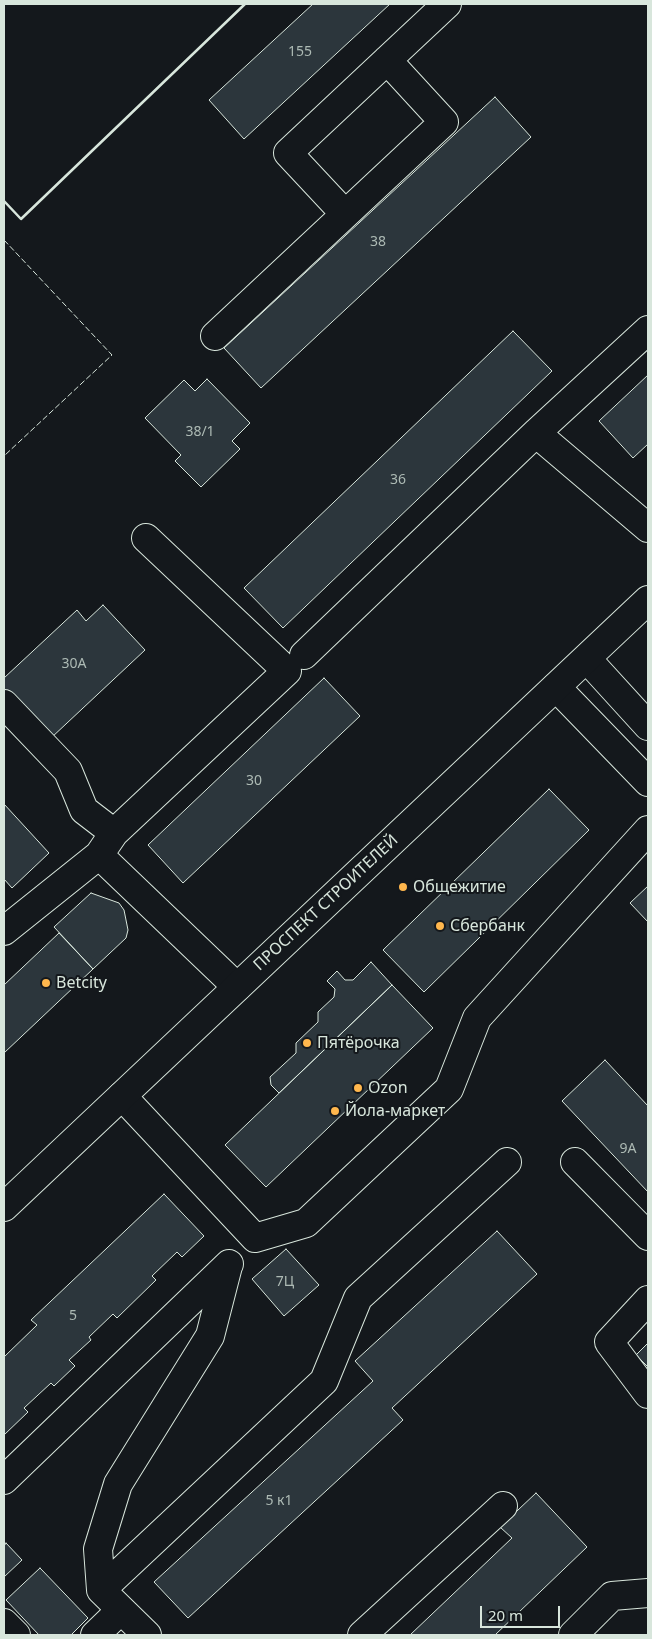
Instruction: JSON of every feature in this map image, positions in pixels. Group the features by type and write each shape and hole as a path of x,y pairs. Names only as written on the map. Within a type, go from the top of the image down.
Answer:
{"main road":[{"path":"345,214 288,153 447,4"},
{"path":"215,336 444,122 387,60"},
{"path":"304,655 536,433 648,330"},
{"path":"536,433 648,528"},
{"path":"4,931 106,844 287,671 146,538"},
{"name":"ПРОСПЕКТ СТРОИТЕЛЕЙ","path":"4,1207 648,600"},
{"path":"586,659 648,726"},
{"path":"556,687 648,782"},
{"path":"4,704 68,771 84,810 106,844 237,987"},
{"path":"4,1480 255,1238 306,1223 450,1089 477,1018 648,830"},
{"path":"122,1096 255,1238"},
{"path":"101,1590 324,1381 358,1298 507,1162"},
{"path":"575,1162 648,1236"},
{"path":"147,1635 101,1590 98,1549 118,1484 210,1336 228,1266"},
{"path":"648,1300 609,1342 648,1394"},
{"path":"362,1635 502,1506"},
{"path":"573,1635 612,1596 648,1593"},
{"path":"95,1635 121,1610"},
{"path":"4,1623 16,1635"}],"building":[{"path":"313,4 390,4 244,139 209,100"},
{"path":"495,97 531,137 261,388 224,348"},
{"path":"513,331 552,371 283,628 244,588"},
{"path":"648,375 648,444 633,458 599,421"},
{"path":"207,379 250,423 232,441 240,449 201,487 175,461 181,455 145,418 184,380 195,391"},
{"path":"103,605 145,650 51,738 4,688 4,678 77,610 86,621"},
{"path":"324,678 360,716 183,883 148,845"},
{"path":"549,789 589,830 424,992 383,950"},
{"path":"4,804 49,853 12,888 4,879"},
{"path":"648,886 648,922 630,903"},
{"path":"91,893 119,903 124,910 128,930 126,938 93,969 54,927"},
{"path":"59,933 93,969 4,1053 4,985"},
{"path":"371,962 392,985 279,1093 271,1085 270,1077 296,1053 296,1043 318,1022 318,1012 334,997 335,989 327,981 337,971 345,980 353,980"},
{"path":"392,985 433,1028 266,1187 225,1145"},
{"path":"605,1060 648,1106 648,1192 562,1101"},
{"path":"164,1194 204,1236 182,1257 177,1252 152,1276 156,1280 117,1318 113,1314 89,1337 91,1340 69,1360 75,1366 54,1386 51,1383 24,1408 28,1412 4,1435 4,1357 37,1325 31,1320"},
{"path":"497,1231 537,1274 392,1408 403,1420 188,1618 154,1582 373,1381 355,1361"},
{"path":"286,1249 319,1285 284,1316 252,1279"},
{"path":"648,1343 648,1367 636,1355"},
{"path":"536,1493 587,1547 495,1635 410,1635 512,1538 500,1527"},
{"path":"6,1543 22,1560 4,1577 4,1546"},
{"path":"40,1568 88,1618 71,1635 39,1635 6,1600"}],"fence":[{"path":"4,240 112,355 4,456"}],"wall":[{"path":"4,201 21,219 245,4"}],"place":[{"name":"Общежитие","path":"403,887"},
{"name":"Сбербанк","path":"440,926"},
{"name":"Betcity","path":"46,983"},
{"name":"Пятёрочка","path":"307,1043"},
{"name":"Ozon","path":"358,1088"},
{"name":"Йола-маркет","path":"335,1111"}]}
